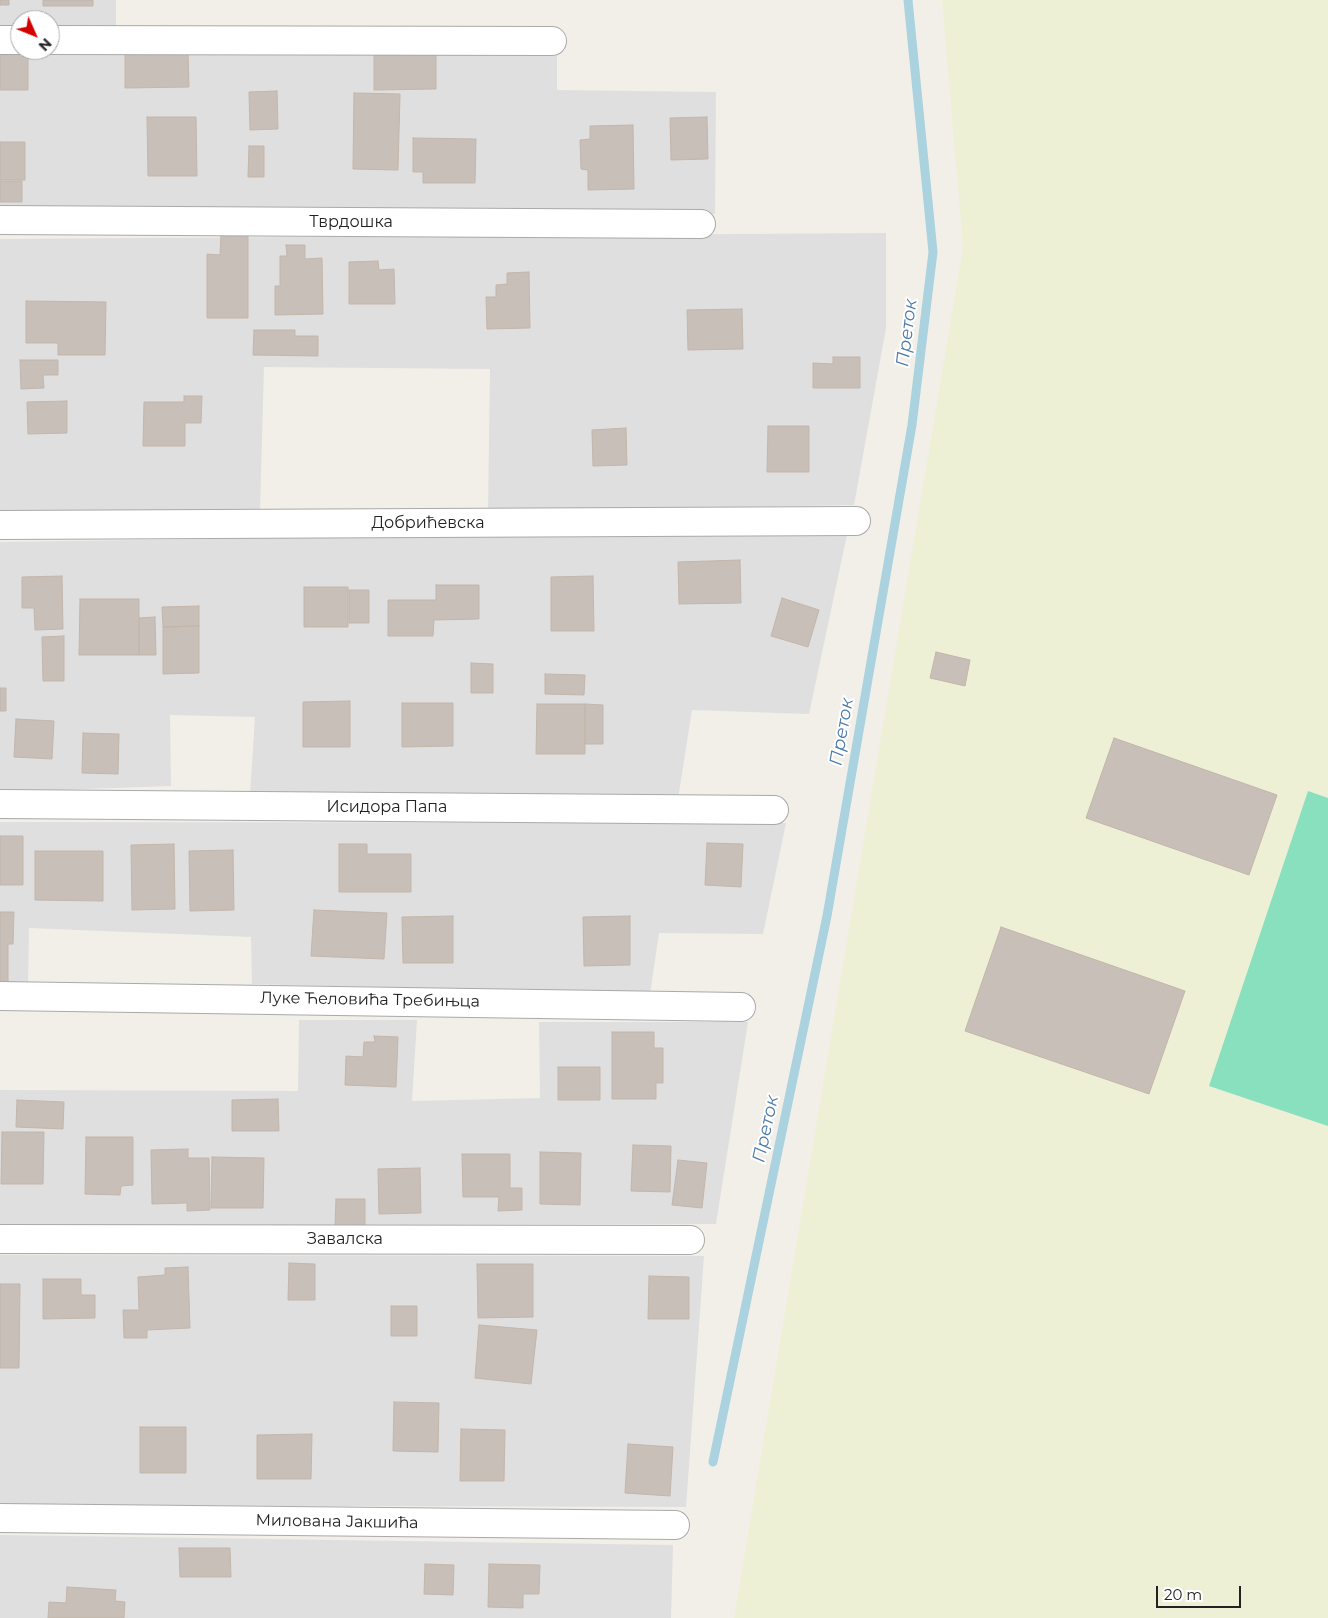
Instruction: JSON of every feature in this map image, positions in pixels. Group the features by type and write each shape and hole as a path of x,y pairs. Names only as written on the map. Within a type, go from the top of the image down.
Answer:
{"street":[{"path":"60,40 552,40"},
{"name":"Тврдошка","path":"0,220 701,224"},
{"name":"Добрићевска","path":"0,525 856,521"},
{"name":"Исидора Папа","path":"0,804 774,810"},
{"name":"Луке Ћеловића Требињца","path":"0,996 741,1007"},
{"name":"Завалска","path":"0,1239 690,1240"},
{"name":"Милована Јакшића","path":"0,1518 675,1526"}],"shaded area":[{"path":"0,0 116,0 116,35 60,35 60,10 10,10 10,36 0,36"},
{"path":"0,50 10,50 10,60 60,60 60,51 557,56 557,90 716,92 715,214 0,207"},
{"path":"886,233 886,328 854,505 488,511 490,369 264,367 260,511 0,514 0,239"},
{"path":"848,530 809,714 692,710 678,799 250,795 255,717 170,715 171,786 0,792 0,542"},
{"path":"0,822 786,823 763,934 659,933 650,994 252,984 251,937 29,928 28,986 0,986"},
{"path":"299,1020 417,1020 412,1101 540,1098 539,1022 748,1022 716,1224 0,1226 0,1090 298,1091"},
{"path":"0,1255 704,1256 686,1507 0,1505"},
{"path":"0,1535 673,1545 671,1618 0,1618"}],"green space":[{"path":"942,0 1328,0 1328,1618 734,1618 963,247"},
{"path":"1308,791 1328,798 1328,1126 1209,1086"}],"building":[{"path":"0,0 9,0 9,5 0,5"},
{"path":"43,0 93,0 93,6 43,6"},
{"path":"0,50 10,50 10,60 28,60 28,90 0,90"},
{"path":"188,52 189,87 125,88 125,54"},
{"path":"436,52 436,89 374,90 374,53"},
{"path":"277,91 278,129 250,130 249,92"},
{"path":"354,93 400,94 398,170 353,169"},
{"path":"147,117 196,117 197,176 148,176"},
{"path":"707,117 708,159 671,160 670,118"},
{"path":"633,125 634,189 588,190 588,170 581,169 580,140 590,139 590,126"},
{"path":"413,138 476,139 475,183 423,183 423,172 413,172"},
{"path":"0,142 25,142 25,180 0,180"},
{"path":"249,146 264,146 264,177 248,177"},
{"path":"0,181 22,181 22,202 0,202"},
{"path":"221,234 248,234 248,318 207,318 207,254 220,255"},
{"path":"286,245 305,245 305,259 322,258 323,314 275,315 275,286 280,286 280,256 287,256"},
{"path":"378,261 379,270 394,269 395,304 349,304 349,262"},
{"path":"529,272 530,328 487,329 486,297 496,297 496,285 507,284 507,273"},
{"path":"26,301 106,302 105,355 58,355 58,343 26,343"},
{"path":"742,309 743,349 688,350 687,310"},
{"path":"254,330 295,330 295,336 318,336 318,356 253,355"},
{"path":"833,357 860,357 860,388 813,388 813,363 833,364"},
{"path":"20,360 58,360 58,375 43,375 44,388 21,389"},
{"path":"184,396 202,396 201,423 185,423 185,446 143,446 144,402 184,402"},
{"path":"67,401 67,433 28,434 27,402"},
{"path":"768,426 809,426 809,472 767,472"},
{"path":"626,428 627,465 593,466 592,430"},
{"path":"740,560 741,603 679,604 678,562"},
{"path":"62,576 63,629 35,630 34,608 22,608 22,577"},
{"path":"593,576 594,631 551,631 551,577"},
{"path":"436,585 479,585 479,619 434,620 433,636 388,636 388,600 436,600"},
{"path":"304,587 348,587 348,627 304,627"},
{"path":"349,590 369,590 369,623 349,623"},
{"path":"782,598 819,610 808,647 771,636"},
{"path":"80,599 139,599 139,655 79,655"},
{"path":"199,606 199,626 163,627 162,607"},
{"path":"155,617 156,655 139,655 139,618"},
{"path":"199,626 199,673 163,674 163,627"},
{"path":"64,636 64,681 43,681 42,637"},
{"path":"936,652 970,660 965,686 930,678"},
{"path":"471,663 493,664 493,693 471,693"},
{"path":"545,674 585,675 584,695 545,694"},
{"path":"0,688 6,688 6,711 0,711"},
{"path":"350,701 350,747 303,747 303,702"},
{"path":"402,703 453,703 453,746 402,747"},
{"path":"537,704 585,704 585,754 536,754"},
{"path":"585,704 603,705 603,744 585,744"},
{"path":"16,719 54,721 52,759 14,757"},
{"path":"83,733 119,734 118,774 82,773"},
{"path":"1114,738 1277,795 1249,875 1086,818"},
{"path":"0,836 23,836 23,885 0,885"},
{"path":"707,843 743,844 741,887 705,885"},
{"path":"174,844 175,909 132,910 131,845"},
{"path":"339,844 367,844 367,854 411,854 411,892 339,892"},
{"path":"233,850 234,910 190,911 189,851"},
{"path":"35,851 103,851 103,901 35,900"},
{"path":"314,910 387,913 384,959 311,956"},
{"path":"0,912 14,912 13,944 8,944 8,982 0,982"},
{"path":"453,916 453,963 403,963 402,917"},
{"path":"630,916 630,965 584,966 583,917"},
{"path":"1001,927 1185,991 1149,1094 965,1031"},
{"path":"612,1032 654,1032 654,1048 663,1048 663,1083 656,1083 656,1099 612,1099"},
{"path":"374,1036 398,1037 396,1087 345,1085 346,1056 363,1057 364,1042 375,1042"},
{"path":"558,1067 600,1067 600,1100 558,1100"},
{"path":"278,1099 279,1131 232,1131 232,1100"},
{"path":"17,1100 64,1102 63,1129 16,1127"},
{"path":"2,1132 44,1132 43,1184 1,1184"},
{"path":"86,1137 133,1137 133,1185 121,1186 120,1195 85,1194"},
{"path":"633,1145 671,1146 670,1192 631,1191"},
{"path":"188,1149 188,1158 209,1158 210,1210 187,1211 187,1203 152,1204 151,1150"},
{"path":"540,1152 581,1153 580,1205 540,1204"},
{"path":"462,1154 510,1154 510,1188 522,1188 522,1210 498,1211 499,1197 463,1197"},
{"path":"212,1157 264,1158 263,1208 211,1208"},
{"path":"678,1160 707,1163 702,1208 672,1205"},
{"path":"420,1168 421,1213 379,1214 378,1169"},
{"path":"336,1199 365,1199 365,1226 335,1226"},
{"path":"289,1263 315,1264 315,1300 288,1300"},
{"path":"477,1264 533,1264 533,1317 478,1318"},
{"path":"188,1267 190,1328 147,1330 147,1338 124,1338 123,1310 139,1310 138,1277 165,1275 165,1268"},
{"path":"649,1276 689,1277 689,1319 648,1319"},
{"path":"43,1279 81,1279 81,1295 95,1295 95,1318 43,1319"},
{"path":"0,1284 20,1284 19,1368 0,1368"},
{"path":"391,1306 417,1306 417,1336 391,1336"},
{"path":"479,1325 537,1330 531,1384 475,1378"},
{"path":"394,1402 439,1403 438,1452 393,1451"},
{"path":"140,1427 186,1427 186,1473 140,1473"},
{"path":"461,1429 505,1430 504,1481 460,1481"},
{"path":"312,1434 311,1479 257,1479 257,1435"},
{"path":"628,1444 673,1447 670,1496 625,1493"},
{"path":"179,1548 230,1548 231,1577 180,1577"},
{"path":"425,1564 454,1565 453,1595 424,1594"},
{"path":"489,1564 540,1565 539,1594 523,1594 523,1608 488,1607"},
{"path":"67,1587 116,1590 115,1601 125,1602 124,1618 48,1618 49,1602 66,1603"}],"waterway":[{"name":"Преток","path":"713,1462 827,916 912,425 933,252 908,0"}]}
